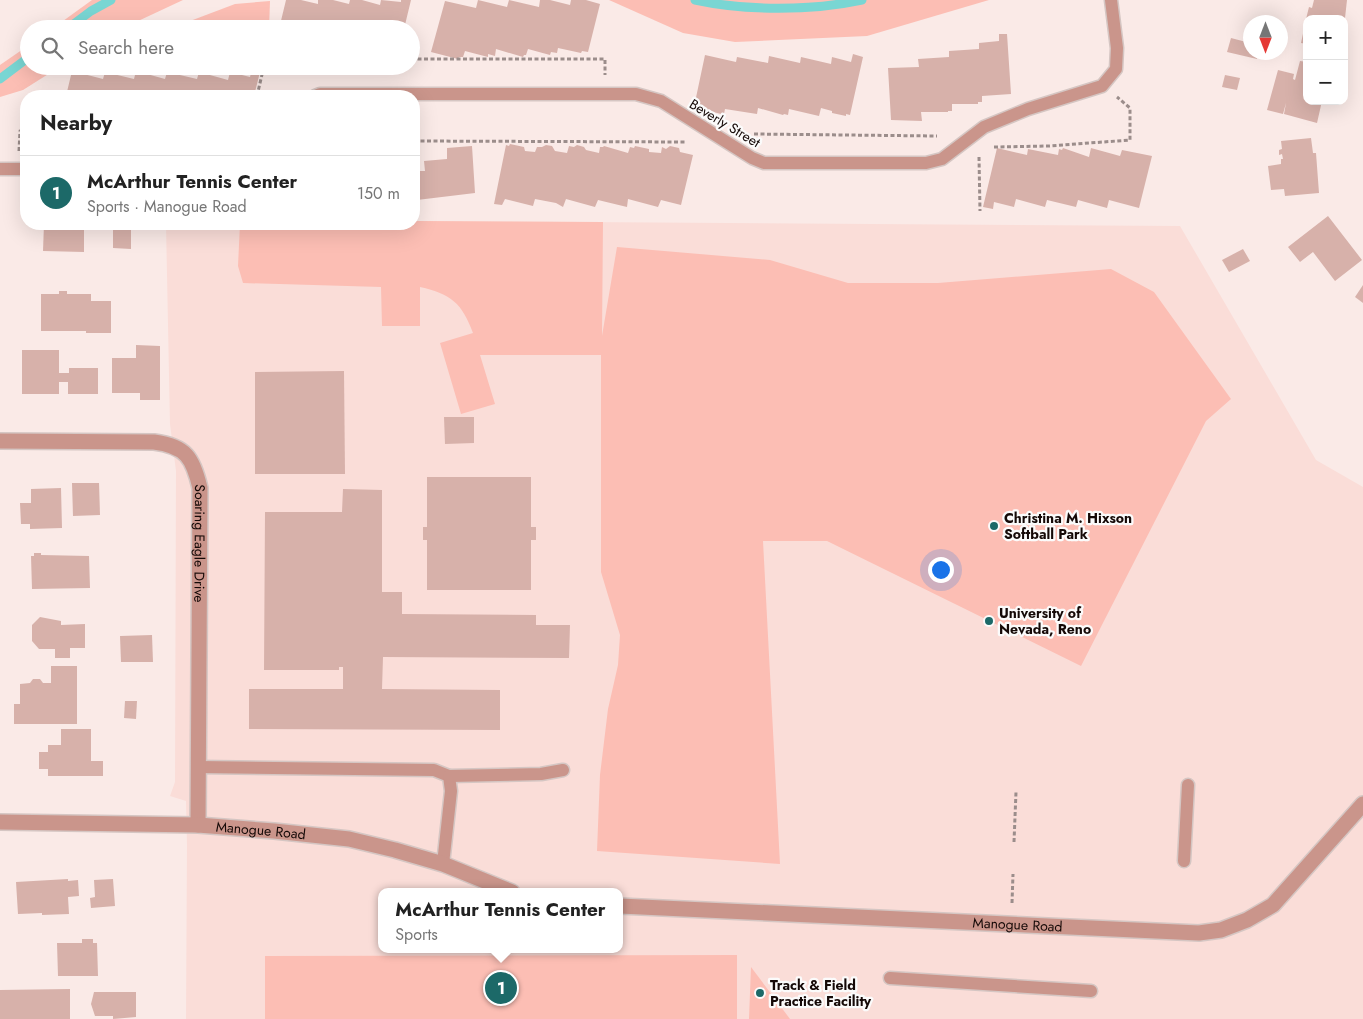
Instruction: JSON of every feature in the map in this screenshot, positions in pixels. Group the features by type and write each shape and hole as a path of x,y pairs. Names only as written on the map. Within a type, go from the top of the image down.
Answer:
{"street":[{"name":"Soaring Eagle Drive","path":"0,441 154,442 169,444 185,453 195,467 200,488 198,825"},
{"name":"Manogue Road","path":"623,906 1199,933 1221,930 1247,920 1273,905 1363,804"},
{"name":"Manogue Road","path":"0,822 198,825 349,839 443,864 502,888"}],"lane":[{"path":"1102,86 1116,69 1117,48 1111,0"},
{"name":"Beverly Street","path":"420,94 636,94 661,101 752,158 764,163 926,163 942,159 984,127 1028,110 1102,86"},
{"path":"0,169 20,169"},
{"path":"198,767 434,770 449,776 541,774 563,770"},
{"path":"443,864 451,791 449,776"},
{"path":"1184,861 1188,785"},
{"path":"890,978 1091,991"}],"path":[{"path":"420,59 605,59 605,94"},
{"path":"258,90 262,75"},
{"path":"992,147 1049,146 1130,140 1130,108 1102,86"},
{"path":"10,152 19,152 20,131"},
{"path":"746,134 944,136"},
{"path":"420,141 725,141"},
{"path":"980,211 978,168 979,157 984,149"},
{"path":"1014,842 1016,792"},
{"path":"1012,906 1013,874"}],"shaded area":[{"path":"92,0 183,0 140,20 64,20"},
{"path":"609,0 989,0 867,36 735,42 683,33"},
{"path":"270,1 269,20 193,20 235,4"},
{"path":"20,51 20,75 47,75 23,90 0,97 0,65"},
{"name":"University of Nevada, Reno","path":"420,221 1180,226 1316,460 1363,487 1363,1019 186,1019 186,801 170,796 175,782 176,471 170,424 166,230 420,230"},
{"path":"420,221 603,222 602,336 617,247 770,260 848,283 938,283 1111,269 1154,292 1231,399 1206,421 1081,666 827,541 763,541 780,864 597,851 600,775 608,709 618,665 620,635 601,572 601,355 480,355 495,404 461,414 440,343 473,333 460,307 454,301 440,293 420,287 420,326 382,326 381,287 243,283 238,266 240,230 420,230"},
{"path":"737,955 737,1019 265,1019 265,956"},
{"name":"Track & Field Practice Facility","path":"751,967 790,1019 749,1019"}],"building":[{"path":"286,0 301,0 318,4 318,0 333,0 349,4 350,0 362,0 380,5 381,0 401,2 401,0 411,0 406,20 281,20"},
{"path":"478,0 507,7 509,0 539,7 540,0 550,0 570,5 571,0 586,0 600,4 588,52 582,51 581,53 558,48 557,53 551,52 550,55 528,49 523,57 496,49 495,56 488,54 488,57 465,51 463,57 458,59 431,52 445,1 476,8"},
{"path":"1314,0 1347,0 1345,15 1307,15 1309,7 1312,8"},
{"path":"999,34 1007,34 1011,94 982,96 982,102 978,102 978,104 952,104 952,111 948,112 921,112 922,121 891,120 888,68 919,67 918,59 949,57 949,51 979,49 979,43 999,41"},
{"path":"1231,38 1243,41 1243,56 1227,52"},
{"path":"853,54 863,57 850,115 832,113 832,111 821,108 819,116 789,109 788,115 783,115 758,108 757,114 725,109 724,114 721,114 694,107 705,55 736,62 737,57 768,63 769,56 800,63 801,57 831,64 832,57 851,62"},
{"path":"1300,61 1303,61 1303,105 1321,105 1317,123 1284,114 1286,103 1283,114 1267,110 1278,70 1294,74 1293,79 1295,80"},
{"path":"71,75 88,75 103,79 104,75 117,75 134,79 135,75 150,75 165,79 166,75 180,75 197,79 198,75 210,75 228,80 229,75 250,77 250,75 259,75 256,90 67,90"},
{"path":"1225,75 1240,78 1237,90 1222,87"},
{"path":"1311,138 1313,153 1316,153 1319,193 1285,196 1284,189 1271,190 1268,166 1281,164 1281,159 1283,159 1282,154 1279,155 1279,150 1282,149 1281,141"},
{"path":"510,144 524,147 525,151 535,152 537,147 546,145 552,146 555,151 567,153 569,146 574,147 577,145 584,147 586,150 599,153 600,147 604,146 628,153 630,147 634,148 635,146 649,149 649,152 661,153 662,147 666,149 670,146 679,148 680,152 693,155 681,205 661,200 658,207 628,199 627,207 598,200 595,207 566,199 563,207 556,203 535,199 533,206 505,199 502,205 494,204 506,145 509,146"},
{"path":"472,146 475,193 420,200 420,171 425,171 424,161 447,159 447,148"},
{"path":"997,148 1027,155 1028,149 1058,155 1059,149 1062,150 1063,148 1089,157 1091,148 1120,156 1122,150 1152,156 1139,208 1109,200 1107,208 1078,200 1076,207 1047,200 1045,207 1016,199 1014,207 994,202 993,209 983,207"},
{"path":"1328,216 1362,260 1335,281 1313,252 1300,262 1288,247"},
{"path":"44,230 84,230 84,252 43,251"},
{"path":"113,230 131,230 131,249 113,248"},
{"path":"1243,249 1250,261 1229,272 1222,260"},
{"path":"1363,285 1363,303 1355,297"},
{"path":"59,291 67,291 67,294 91,294 91,301 111,301 111,333 41,331 41,294 59,294"},
{"path":"136,345 160,346 160,400 140,400 140,393 112,393 112,358 136,358"},
{"path":"22,350 59,350 59,373 69,373 69,368 98,368 98,394 68,394 68,382 59,382 59,394 22,394"},
{"path":"344,371 345,474 255,474 255,372"},
{"path":"444,417 474,417 474,443 445,444"},
{"path":"427,477 531,477 531,527 536,527 536,540 531,540 531,590 427,590 427,540 423,540 423,527 427,527"},
{"path":"72,483 99,483 100,515 73,516"},
{"path":"61,488 62,528 30,529 30,524 21,524 20,503 31,503 31,489"},
{"path":"343,489 382,490 382,592 402,592 402,614 536,615 536,625 570,625 569,658 383,657 382,689 500,690 500,730 249,729 249,689 343,689 343,667 339,667 339,670 264,670 265,512 342,512"},
{"path":"34,553 41,553 41,555 89,556 90,588 32,589 31,556 34,556"},
{"path":"40,617 61,621 61,625 85,624 85,648 70,648 70,658 55,658 55,649 39,649 32,641 32,625"},
{"path":"152,635 153,662 121,662 120,636"},
{"path":"51,666 77,666 77,724 14,724 14,704 20,704 20,684 30,683 33,679 40,679 43,683 51,683"},
{"path":"125,701 137,701 136,719 124,718"},
{"path":"61,729 91,729 91,761 103,761 103,776 48,776 48,769 39,769 39,752 48,752 48,745 61,745"},
{"path":"68,879 68,881 78,880 79,896 68,897 69,914 18,914 16,882"},
{"path":"113,879 115,906 91,908 90,898 95,897 94,880"},
{"path":"82,939 93,939 93,943 97,943 98,976 58,976 57,943 82,943"},
{"path":"70,989 70,1019 0,1019 0,990"},
{"path":"94,992 136,992 136,1017 113,1019 113,1016 95,1016 91,1004"}],"waterway":[{"path":"79,20 111,0"},
{"path":"695,0 757,8 800,8 862,0"},
{"path":"0,79 20,64"}],"place":[{"name":"Christina M. Hixson Softball Park","path":"994,526"},
{"name":"University of Nevada, Reno","path":"989,621"},
{"name":"McArthur Tennis Center","path":"501,988"},
{"name":"Track & Field Practice Facility","path":"760,993"}]}
